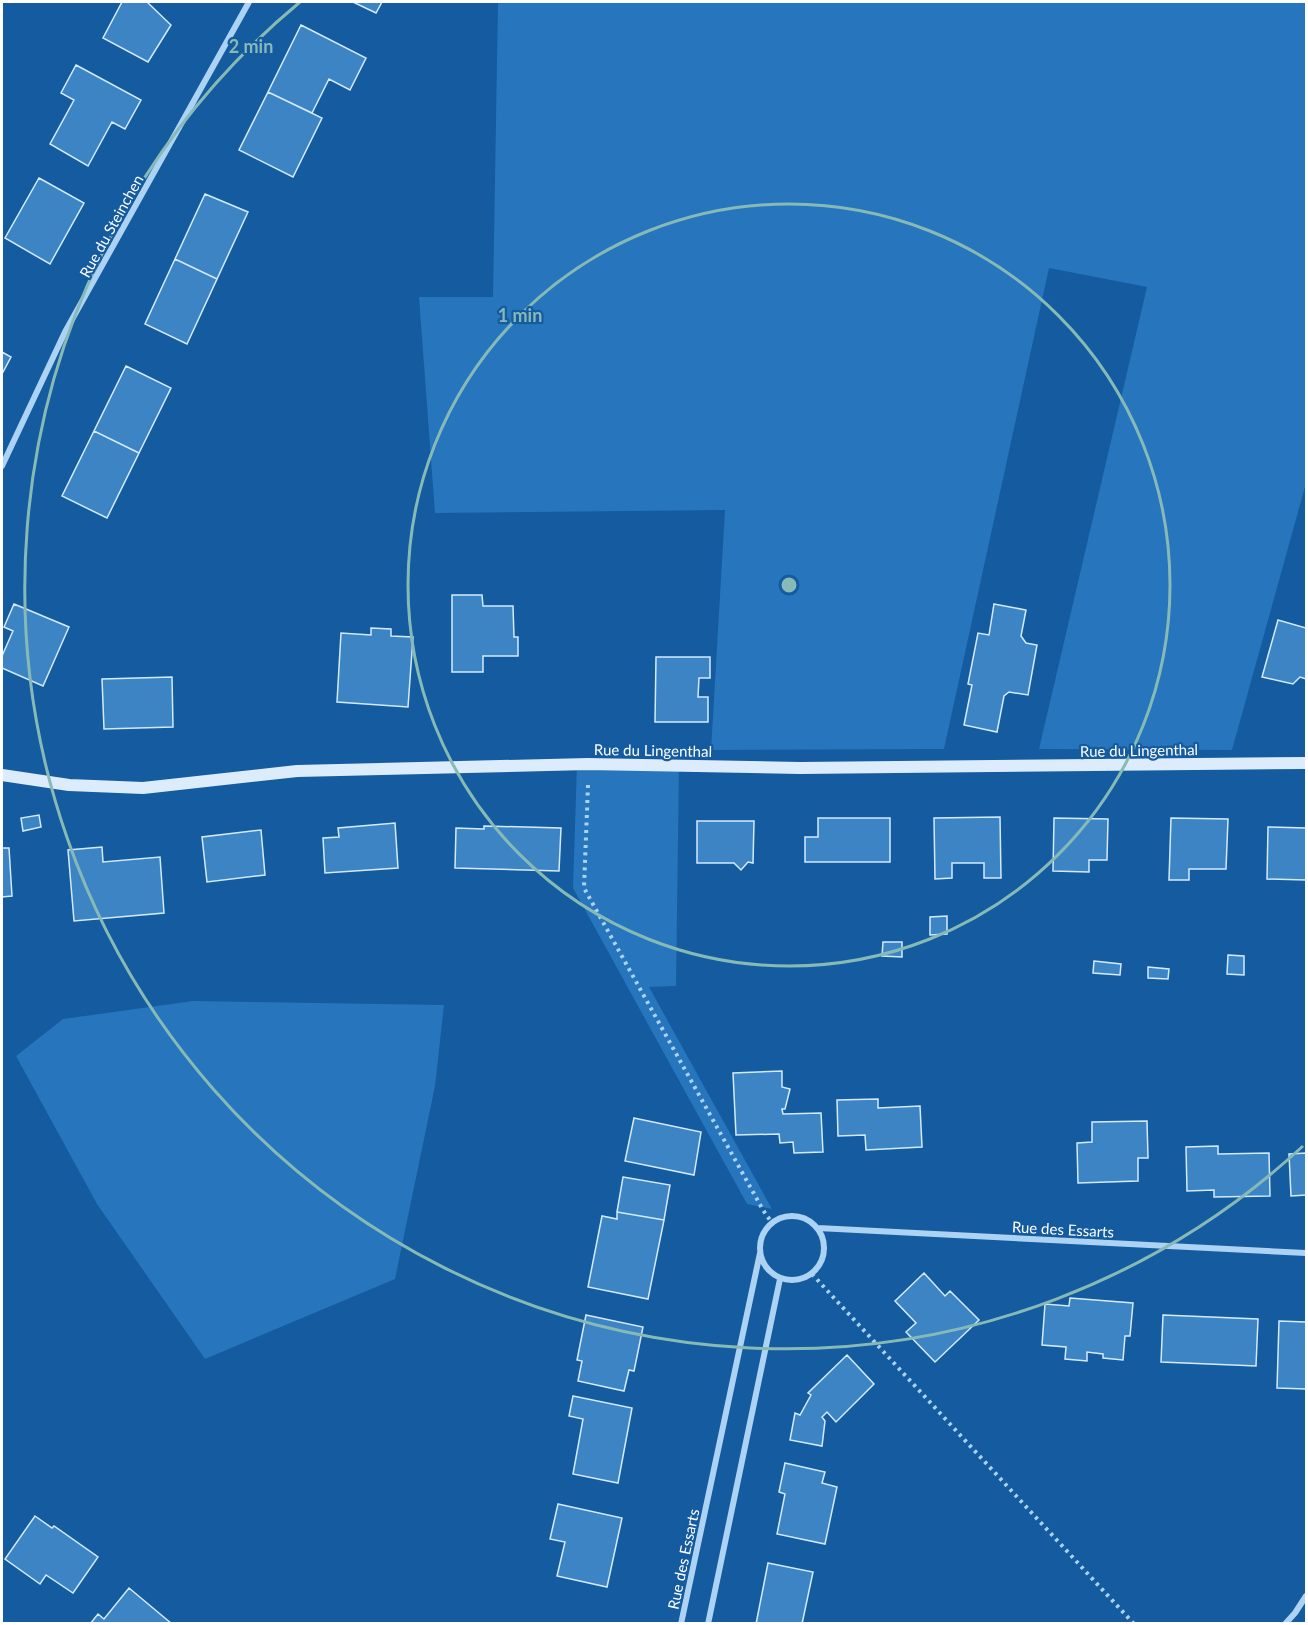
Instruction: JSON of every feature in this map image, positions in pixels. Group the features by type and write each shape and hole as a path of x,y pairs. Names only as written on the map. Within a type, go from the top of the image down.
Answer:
{"street":[{"name":"Rue du Steinchen","path":"2,466 65,332 249,2"},
{"name":"Rue du Lingenthal","path":"2,775 69,785 143,788 297,771 588,764 800,768 1306,763"},
{"name":"Rue des Essarts","path":"681,1623 760,1253 760,1242 764,1232 772,1223 791,1216 810,1221 818,1228 1306,1253"},
{"path":"760,1253 770,1273 780,1279 791,1281 802,1279 812,1274 823,1257 823,1237 818,1228"},
{"path":"708,1623 780,1279"},
{"path":"1285,1623 1306,1596"}],"path":[{"path":"588,764 584,888 772,1223"},
{"path":"812,1274 1134,1623"}],"shaded area":[{"path":"498,2 1306,2 1306,483 1232,750 1039,749 1147,287 1049,268 944,749 711,750 725,510 435,513 419,297 493,297"},
{"path":"577,764 679,765 676,986 649,987 772,1209 747,1204 573,888"},
{"path":"193,1001 444,1005 435,1086 395,1279 205,1359 97,1204 16,1056 63,1019"}],"building":[{"path":"122,2 147,2 171,25 148,62 103,38"},
{"path":"353,2 382,2 376,13"},
{"path":"301,25 366,58 350,90 329,79 312,113 268,92"},
{"path":"76,65 141,100 125,129 112,122 88,166 50,144 74,100 61,93"},
{"path":"268,92 322,118 293,177 239,150"},
{"path":"39,178 84,203 50,264 5,238"},
{"path":"205,194 248,212 217,279 175,259"},
{"path":"175,259 217,279 187,344 145,324"},
{"path":"2,352 11,357 2,374"},
{"path":"126,366 171,388 139,453 94,431"},
{"path":"94,431 139,453 107,518 62,496"},
{"path":"452,595 482,595 483,606 513,606 514,637 518,637 518,656 483,656 483,672 452,672"},
{"path":"14,604 69,627 43,686 2,668 2,656 13,631 4,627"},
{"path":"994,604 1026,610 1021,636 1026,643 1037,645 1028,695 1009,692 1004,696 997,732 964,725 972,685 968,684 978,633 989,635"},
{"path":"1278,620 1306,628 1306,679 1300,677 1293,684 1262,677"},
{"path":"371,628 391,629 391,636 413,637 408,707 337,702 341,633 371,635"},
{"path":"656,657 710,657 710,678 699,678 698,697 708,697 708,722 655,722"},
{"path":"172,677 173,727 104,729 102,679"},
{"path":"39,815 41,827 23,831 21,818"},
{"path":"1000,817 1001,878 984,878 984,863 952,863 952,878 935,879 934,818"},
{"path":"818,818 890,818 890,862 805,862 805,837 818,837"},
{"path":"1054,818 1108,819 1107,860 1089,860 1089,872 1053,871"},
{"path":"1171,818 1228,819 1226,869 1189,869 1189,880 1169,880"},
{"path":"697,821 754,821 753,863 748,862 741,870 734,863 697,863"},
{"path":"395,823 398,868 325,873 323,838 339,837 338,828"},
{"path":"484,826 561,828 559,871 455,868 456,828 484,829"},
{"path":"1268,827 1306,828 1306,880 1267,879"},
{"path":"261,830 265,875 207,882 202,837"},
{"path":"102,847 103,862 160,857 164,913 74,921 68,850"},
{"path":"2,848 9,848 12,896 2,897"},
{"path":"947,916 947,934 930,935 930,917"},
{"path":"883,942 902,942 902,957 882,956"},
{"path":"1228,955 1244,956 1244,975 1227,974"},
{"path":"1094,961 1121,964 1120,975 1093,973"},
{"path":"1148,967 1169,969 1168,979 1148,978"},
{"path":"782,1071 782,1087 790,1089 785,1109 782,1109 783,1114 821,1113 823,1152 794,1153 793,1142 780,1143 779,1134 736,1135 733,1073"},
{"path":"878,1099 878,1108 920,1106 922,1147 866,1150 865,1135 838,1136 837,1100"},
{"path":"634,1118 701,1132 694,1175 625,1161"},
{"path":"1147,1121 1148,1158 1138,1158 1138,1181 1078,1183 1077,1143 1092,1142 1092,1122"},
{"path":"1218,1146 1218,1154 1269,1153 1270,1196 1214,1197 1214,1190 1187,1191 1186,1147"},
{"path":"1306,1153 1306,1195 1291,1196 1289,1154"},
{"path":"623,1177 670,1185 664,1220 617,1212"},
{"path":"617,1212 664,1220 648,1299 588,1287 602,1216 617,1219"},
{"path":"924,1273 945,1296 950,1291 979,1320 935,1362 906,1332 916,1323 895,1301"},
{"path":"1070,1298 1133,1303 1130,1336 1125,1336 1123,1360 1103,1358 1103,1354 1087,1352 1087,1361 1065,1359 1066,1347 1042,1345 1045,1304 1069,1306"},
{"path":"586,1315 643,1327 634,1371 629,1370 624,1391 578,1381 582,1361 577,1360"},
{"path":"1163,1315 1258,1319 1256,1366 1161,1362"},
{"path":"1279,1321 1306,1322 1306,1389 1277,1388"},
{"path":"847,1355 874,1384 836,1422 827,1412 822,1417 825,1421 822,1446 790,1440 795,1413 800,1415 811,1395 808,1393"},
{"path":"573,1396 632,1408 618,1483 573,1474 583,1419 569,1416"},
{"path":"785,1463 825,1472 822,1483 837,1487 825,1544 777,1534 785,1494 779,1492"},
{"path":"558,1504 622,1518 607,1587 557,1576 565,1542 550,1539"},
{"path":"35,1516 52,1528 54,1526 98,1557 73,1593 46,1575 40,1584 5,1559"},
{"path":"768,1563 813,1572 802,1624 756,1624"},
{"path":"129,1588 172,1624 90,1624 98,1614 104,1619"}]}
